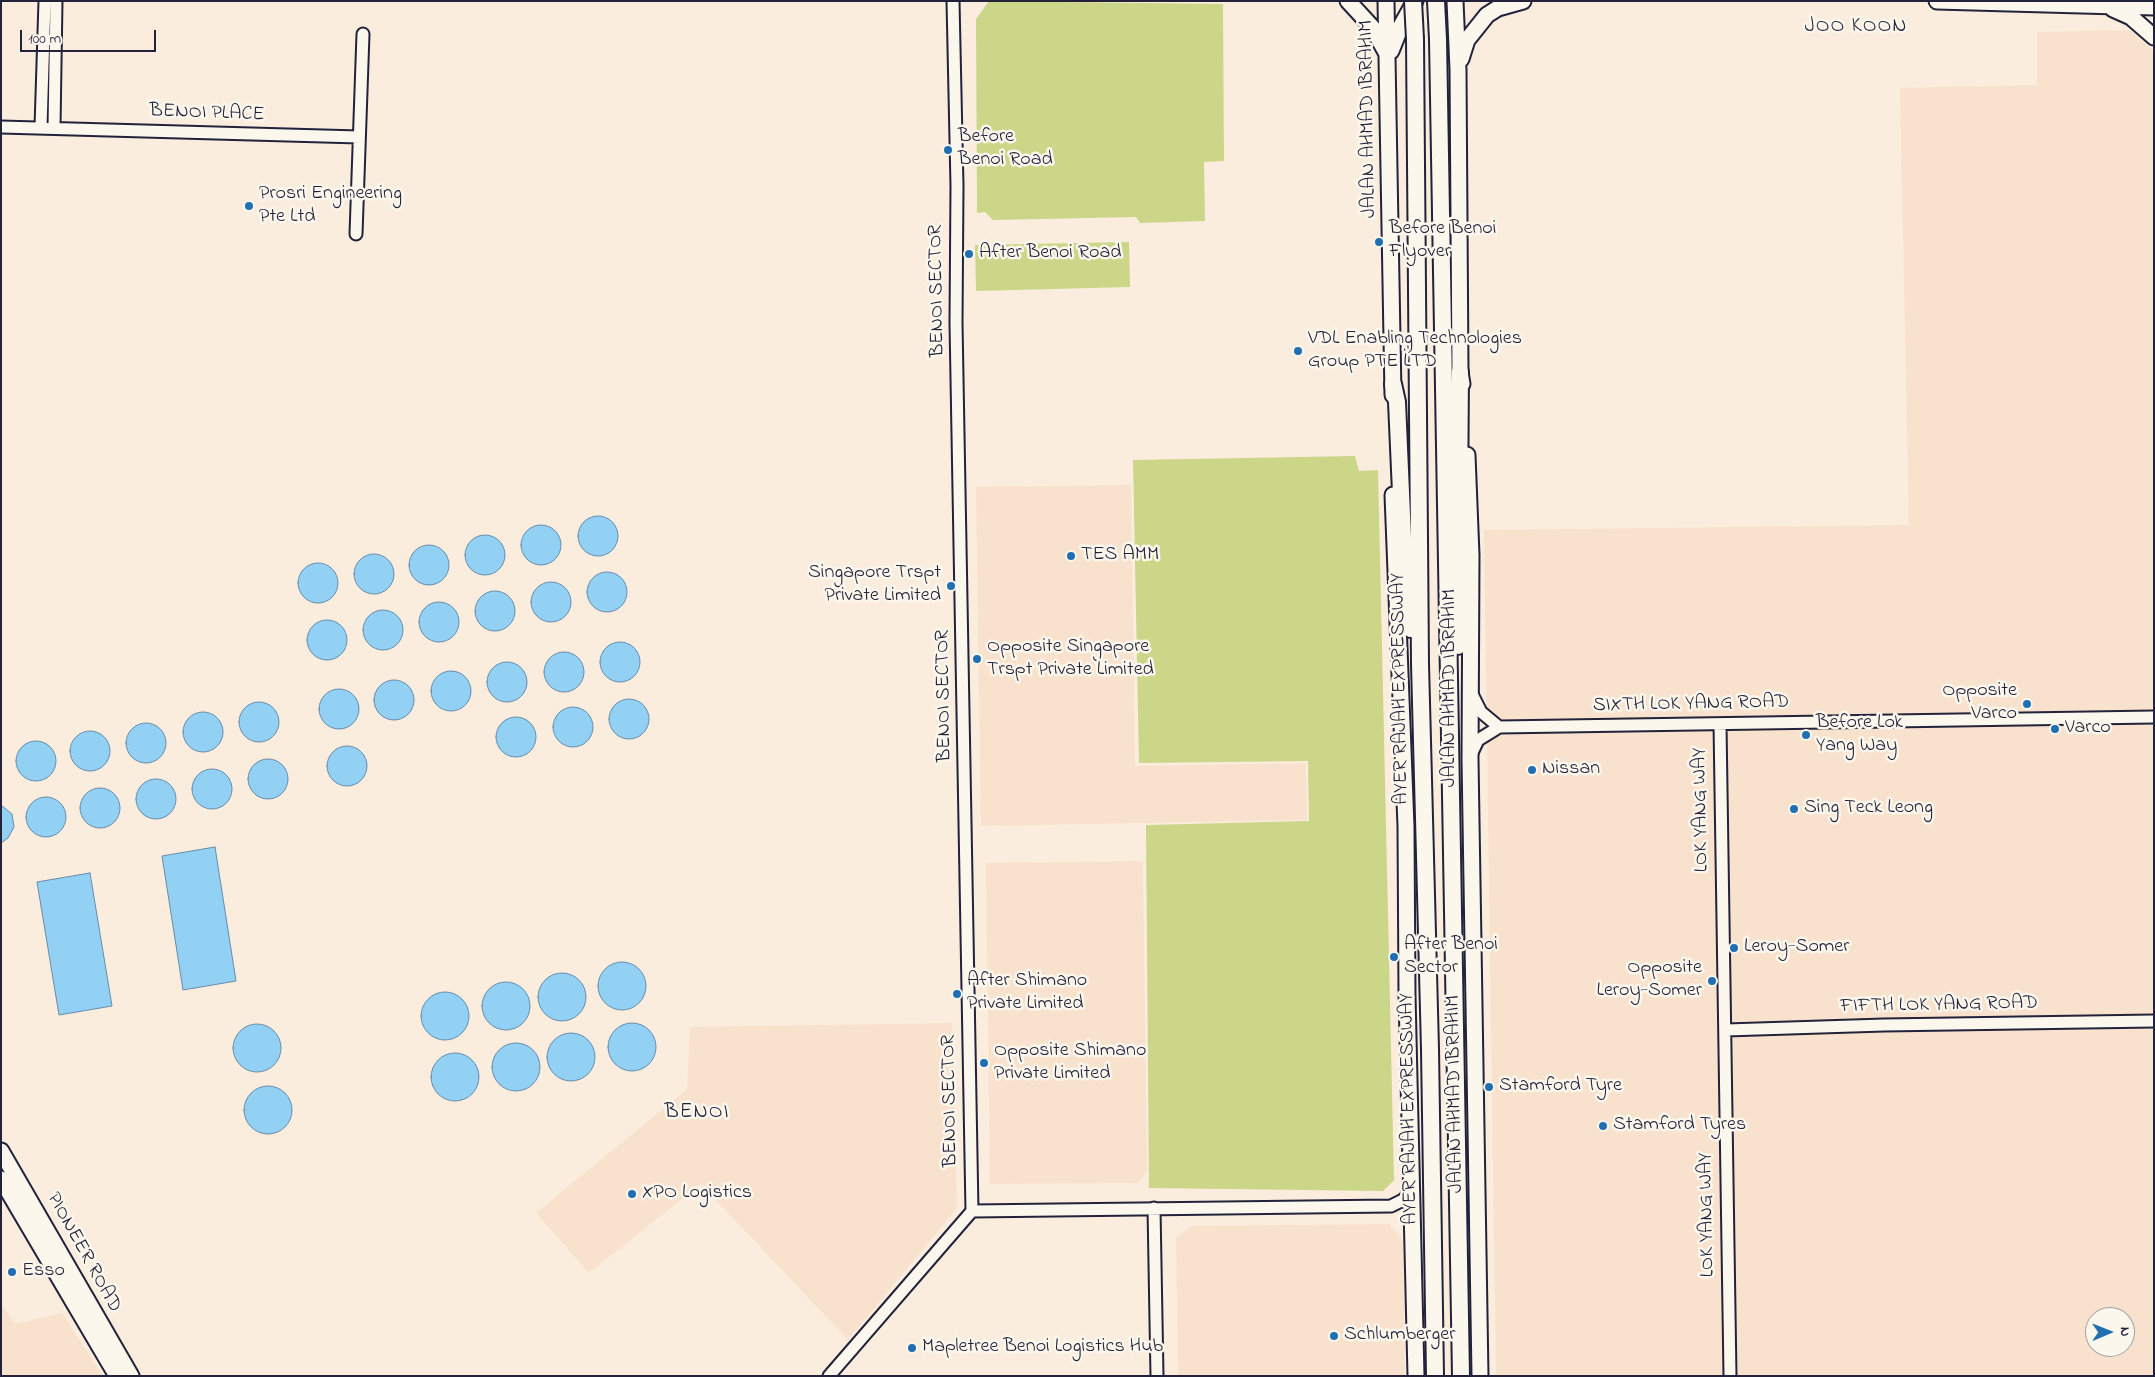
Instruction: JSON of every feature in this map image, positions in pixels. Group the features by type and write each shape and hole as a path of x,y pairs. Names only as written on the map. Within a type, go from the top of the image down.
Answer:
{"highway":[{"name":"AYER RAJAH EXPRESSWAY","path":"1414,1 1420,664 1430,1049 1435,1376"},
{"path":"1435,1 1438,39 1461,1376"},
{"path":"1450,775 1457,690 1461,513 1458,396 1460,372"},
{"path":"1394,384 1399,431 1407,592 1414,650 1420,664"}],"main road":[{"path":"1348,1 1372,28 1389,58"},
{"name":"JALAN AHMAD IBRAHIM","path":"1386,1 1389,58 1395,558 1406,826 1406,995 1416,1376"},
{"path":"1389,58 1396,36 1414,1"},
{"path":"1435,1 1450,27 1457,46"},
{"name":"JALAN AHMAD IBRAHIM","path":"1455,1 1458,70 1460,372 1464,396 1470,555 1470,760 1480,1376"},
{"path":"1458,70 1467,40 1477,26 1498,8 1523,1"},
{"path":"1938,1 2154,7"},
{"path":"2105,5 2131,16 2154,37"},
{"name":"PIONEER ROAD","path":"1,1151 131,1376"},
{"name":"PIONEER ROAD","path":"1,1179 118,1376"}],"street":[{"path":"41,127 45,1"},
{"path":"54,127 56,1"},
{"name":"BENOI SECTOR","path":"953,1 957,186 956,324 972,1211"},
{"path":"356,234 363,34"},
{"name":"BENOI PLACE","path":"1,127 359,137"},
{"path":"1470,760 1478,740 1499,727 1481,712 1471,692"},
{"name":"SIXTH LOK YANG ROAD","path":"1499,727 2154,717"},
{"name":"LOK YANG WAY","path":"1720,724 1730,1376"},
{"name":"FIFTH LOK YANG ROAD","path":"1726,1030 1884,1025 2154,1021"},
{"path":"829,1376 972,1211 1391,1206 1403,1200 1412,1190"},
{"path":"1391,1206 1404,1213 1412,1223"},
{"path":"1154,1208 1157,1376"}],"shaded area":[{"path":"2130,30 2154,52 2154,1376 1496,1376 1484,530 1909,525 1900,88 2037,85 2037,32"},
{"path":"1131,485 1135,766 1306,763 1307,820 981,826 976,487"},
{"path":"1143,861 1147,1171 1138,1183 990,1184 986,863"},
{"path":"952,1023 957,1208 848,1340 701,1184 589,1273 536,1213 687,1089 690,1027"},
{"path":"1389,1224 1403,1240 1405,1376 1178,1376 1176,1238 1191,1226"},
{"path":"1,1303 15,1324 62,1313 103,1376 1,1376"}],"green space":[{"path":"989,1 1223,4 1224,161 1204,162 1205,221 1140,223 1136,217 993,220 985,212 977,213 976,19"},
{"path":"1129,242 1130,287 976,291 975,245"},
{"path":"1355,456 1359,471 1378,470 1394,1180 1383,1191 1149,1188 1146,825 1309,821 1308,761 1139,763 1133,460"}],"water":[{"path":"602,516 609,519 615,525 618,536 617,544 609,553 602,556 594,556 587,553 579,544 578,532 581,525 590,517"},
{"path":"545,525 552,528 558,534 561,545 560,553 552,562 545,565 537,565 530,562 522,553 521,541 524,534 533,526"},
{"path":"489,535 496,538 502,544 505,555 504,563 496,572 489,575 481,575 474,572 466,563 465,551 468,544 477,536"},
{"path":"433,545 440,548 446,554 449,565 448,573 440,582 433,585 425,585 418,582 410,573 409,561 412,554 421,546"},
{"path":"378,554 385,557 391,563 394,574 393,582 385,591 378,594 370,594 363,591 355,582 354,570 357,563 366,555"},
{"path":"322,563 329,566 335,572 338,583 337,591 329,600 322,603 314,603 307,600 299,591 298,579 301,572 310,564"},
{"path":"611,572 618,575 624,581 627,592 626,600 618,609 611,612 603,612 596,609 588,600 587,588 590,581 599,573"},
{"path":"555,582 562,585 568,591 571,602 570,610 562,619 555,622 547,622 540,619 532,610 531,598 534,591 543,583"},
{"path":"499,591 506,594 512,600 515,611 514,619 506,628 499,631 491,631 484,628 476,619 475,607 478,600 487,592"},
{"path":"443,602 450,605 456,611 459,622 458,630 450,639 443,642 435,642 428,639 420,630 419,618 422,611 431,603"},
{"path":"387,610 394,613 400,619 403,630 402,638 394,647 387,650 379,650 372,647 364,638 363,626 366,619 375,611"},
{"path":"331,620 338,623 344,629 347,640 346,648 338,657 331,660 323,660 316,657 308,648 307,636 310,629 319,621"},
{"path":"624,642 631,645 637,651 640,662 639,670 631,679 624,682 616,682 609,679 601,670 600,658 603,651 612,643"},
{"path":"568,652 575,655 581,661 584,672 583,680 575,689 568,692 560,692 553,689 545,680 544,668 547,661 556,653"},
{"path":"511,662 518,665 524,671 527,682 526,690 518,699 511,702 503,702 496,699 488,690 487,678 490,671 499,663"},
{"path":"455,671 462,674 468,680 471,691 470,699 462,708 455,711 447,711 440,708 432,699 431,687 434,680 443,672"},
{"path":"398,680 405,683 411,689 414,700 413,708 405,717 398,720 390,720 383,717 375,708 374,696 377,689 386,681"},
{"path":"343,689 350,692 356,698 359,709 358,717 350,726 343,729 335,729 328,726 320,717 319,705 322,698 331,690"},
{"path":"633,699 640,702 646,708 649,719 648,727 640,736 633,739 625,739 618,736 610,727 609,715 612,708 621,700"},
{"path":"263,702 270,705 276,711 279,722 278,730 270,739 263,742 255,742 248,739 240,730 239,718 242,711 251,703"},
{"path":"577,707 584,710 590,716 593,727 592,735 584,744 577,747 569,747 562,744 554,735 553,723 556,716 565,708"},
{"path":"207,712 214,715 220,721 223,732 222,740 214,749 207,752 199,752 192,749 184,740 183,728 186,721 195,713"},
{"path":"520,717 527,720 533,726 536,737 535,745 527,754 520,757 512,757 505,754 497,745 496,733 499,726 508,718"},
{"path":"150,723 157,726 163,732 166,743 165,751 157,760 150,763 142,763 135,760 127,751 126,739 129,732 138,724"},
{"path":"94,731 101,734 107,740 110,751 109,759 101,768 94,771 86,771 79,768 71,759 70,747 73,740 82,732"},
{"path":"40,741 47,744 53,750 56,761 55,769 47,778 40,781 32,781 25,778 17,769 16,757 19,750 28,742"},
{"path":"351,746 358,749 364,755 367,766 366,774 358,783 351,786 343,786 336,783 328,774 327,762 330,755 339,747"},
{"path":"272,759 279,762 285,768 288,779 287,787 279,796 272,799 264,799 257,796 249,787 248,775 251,768 260,760"},
{"path":"216,769 223,772 229,778 232,789 231,797 223,806 216,809 208,809 201,806 193,797 192,785 195,778 204,770"},
{"path":"160,779 167,782 173,788 176,799 175,807 167,816 160,819 152,819 145,816 137,807 136,795 139,788 148,780"},
{"path":"104,788 111,791 117,797 120,808 119,816 111,825 104,828 96,828 89,825 81,816 80,804 83,797 92,789"},
{"path":"50,797 57,800 63,806 66,817 65,825 57,834 50,837 42,837 35,834 27,825 26,813 29,806 38,798"},
{"path":"1,805 12,814 14,827 8,838 1,843"},
{"path":"215,847 236,981 183,990 162,856"},
{"path":"90,873 112,1006 59,1015 37,882"},
{"path":"622,962 631,964 639,969 644,977 646,986 644,995 639,1003 631,1008 622,1010 613,1008 605,1003 600,995 598,986 600,977 605,969 613,964"},
{"path":"562,973 571,975 579,980 584,988 586,997 584,1006 579,1014 571,1019 562,1021 553,1019 545,1014 540,1006 538,997 540,988 545,980 553,975"},
{"path":"506,982 515,984 523,989 528,997 530,1006 528,1015 523,1023 515,1028 506,1030 497,1028 489,1023 484,1015 482,1006 484,997 489,989 497,984"},
{"path":"445,992 454,994 462,999 467,1007 469,1016 467,1025 462,1033 454,1038 445,1040 436,1038 428,1033 423,1025 421,1016 423,1007 428,999 436,994"},
{"path":"632,1023 641,1025 649,1030 654,1038 656,1047 654,1056 649,1064 641,1069 632,1071 623,1069 615,1064 610,1056 608,1047 610,1038 615,1030 623,1025"},
{"path":"257,1024 266,1026 274,1031 279,1039 281,1048 279,1057 274,1065 266,1070 257,1072 248,1070 240,1065 235,1057 233,1048 235,1039 240,1031 248,1026"},
{"path":"571,1033 580,1035 588,1040 593,1048 595,1057 593,1066 588,1074 580,1079 571,1081 562,1079 554,1074 549,1066 547,1057 549,1048 554,1040 562,1035"},
{"path":"516,1043 525,1045 533,1050 538,1058 540,1067 538,1076 533,1084 525,1089 516,1091 507,1089 499,1084 494,1076 492,1067 494,1058 499,1050 507,1045"},
{"path":"455,1053 464,1055 472,1060 477,1068 479,1077 477,1086 472,1094 464,1099 455,1101 446,1099 438,1094 433,1086 431,1077 433,1068 438,1060 446,1055"},
{"path":"268,1086 277,1088 285,1093 290,1101 292,1110 290,1119 285,1127 277,1132 268,1134 259,1132 251,1127 246,1119 244,1110 246,1101 251,1093 259,1088"}],"place":[{"name":"Before Benoi Road","path":"948,150"},
{"name":"Prosri Engineering Pte Ltd","path":"249,206"},
{"name":"Before Benoi Flyover","path":"1379,242"},
{"name":"After Benoi Road","path":"969,254"},
{"name":"VDL Enabling Technologies Group PTE LTD","path":"1298,351"},
{"name":"TES AMM","path":"1071,556"},
{"name":"Singapore Trspt Private Limited","path":"951,586"},
{"name":"Opposite Singapore Trspt Private Limited","path":"977,659"},
{"name":"Opposite Varco","path":"2027,704"},
{"name":"Varco","path":"2055,729"},
{"name":"Before Lok Yang Way","path":"1806,735"},
{"name":"Nissan","path":"1532,770"},
{"name":"Sing Teck Leong","path":"1794,809"},
{"name":"Leroy-Somer","path":"1734,948"},
{"name":"After Benoi Sector","path":"1394,957"},
{"name":"Opposite Leroy-Somer","path":"1712,981"},
{"name":"After Shimano Private Limited","path":"957,994"},
{"name":"Opposite Shimano Private Limited","path":"984,1063"},
{"name":"Stamford Tyre","path":"1489,1087"},
{"name":"Stamford Tyres","path":"1603,1126"},
{"name":"XPO Logistics","path":"632,1194"},
{"name":"Esso","path":"12,1272"},
{"name":"Schlumberger","path":"1334,1336"},
{"name":"Mapletree Benoi Logistics Hub","path":"912,1348"}],"district":[{"name":"JOO KOON","path":"1856,28"},
{"name":"BENOI","path":"697,1114"}]}
